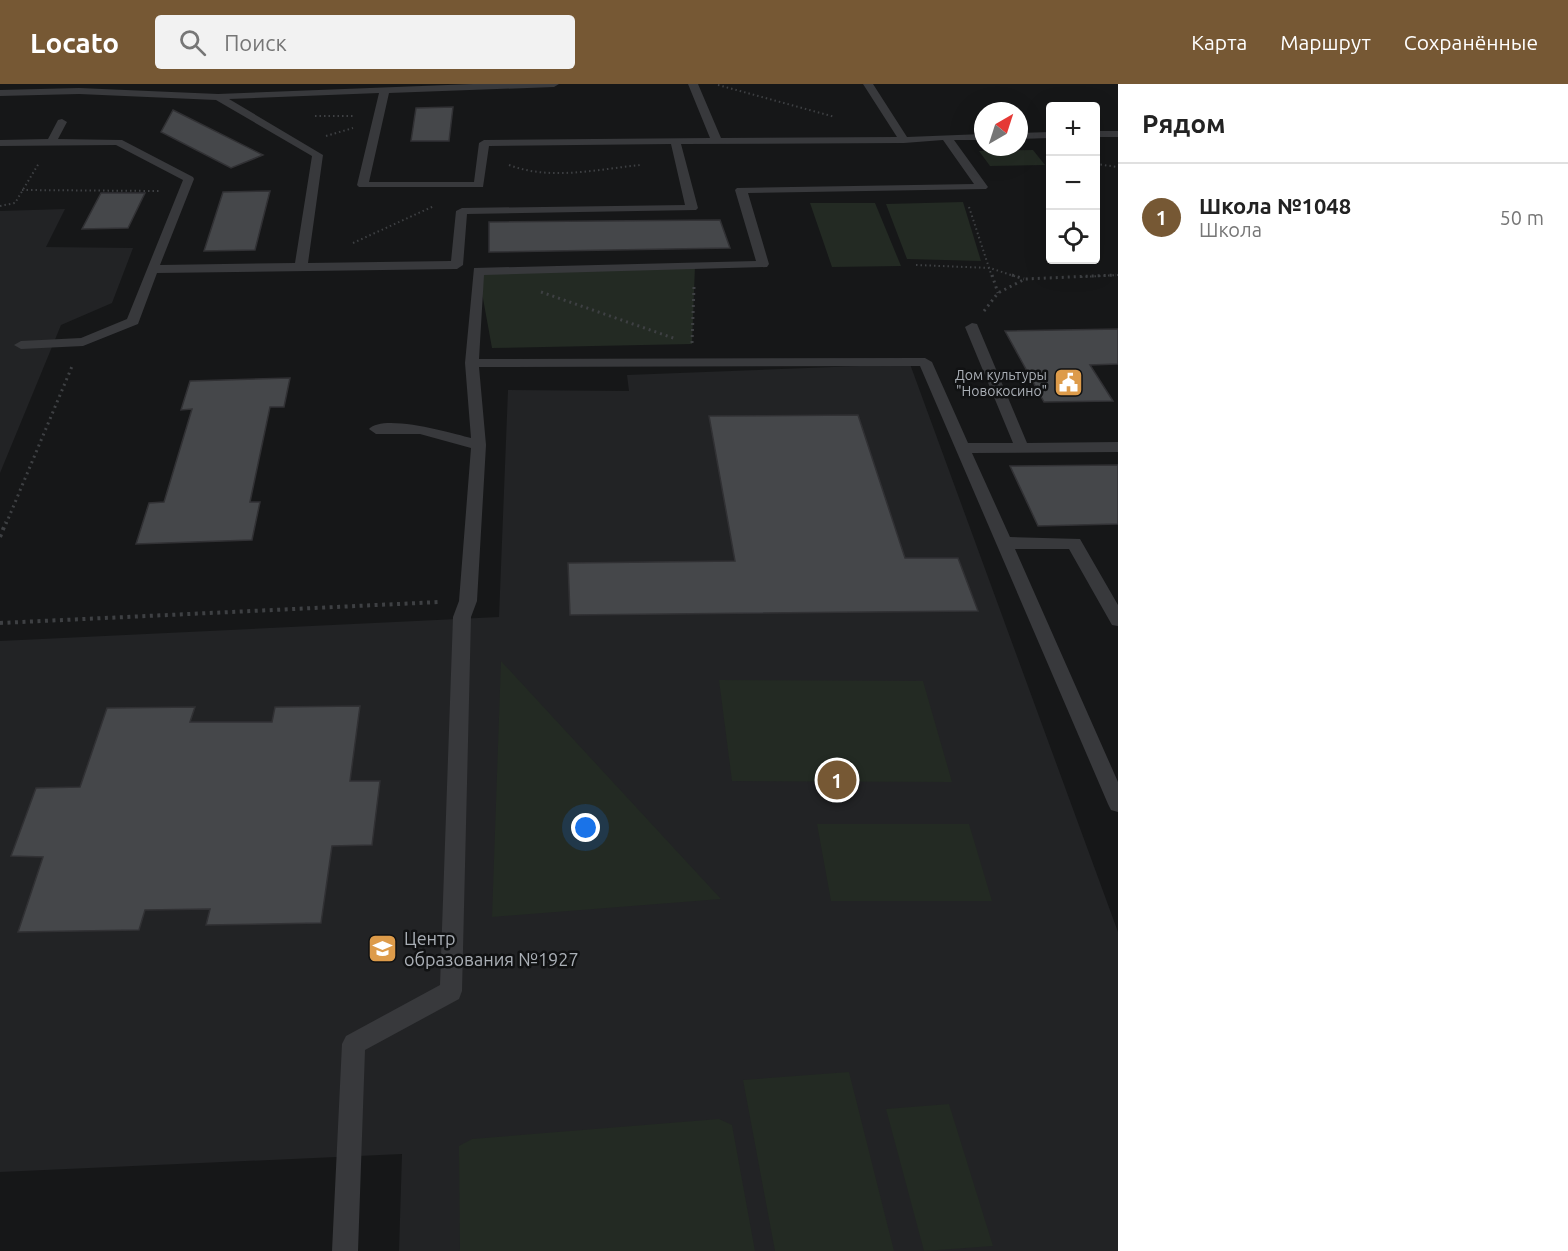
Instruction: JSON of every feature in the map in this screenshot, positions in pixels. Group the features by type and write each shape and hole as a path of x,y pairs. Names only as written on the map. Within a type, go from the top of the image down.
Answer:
{"lane":[{"path":"0,93 79,91 218,96 554,84"},
{"path":"693,84 717,141"},
{"path":"868,84 904,140"},
{"path":"385,90 363,185 479,184 484,142 904,140 974,137"},
{"path":"71,106 79,91"},
{"path":"218,96 318,155 301,267"},
{"path":"51,143 62,122"},
{"path":"1100,134 1118,134"},
{"path":"1028,136 1046,135"},
{"path":"345,1251 354,1044 451,991 462,617 468,601 479,445 472,363 478,271 763,264 741,190 982,187 946,137"},
{"path":"152,269 457,265 462,211 692,208 675,141"},
{"path":"0,143 118,142 189,179 133,321 83,342 21,345"},
{"path":"972,327 1022,448"},
{"path":"472,363 926,362 1118,804"},
{"path":"376,429 420,429 479,445"},
{"path":"963,448 1118,447"},
{"path":"1004,543 1074,543 1118,620"}],"path":[{"path":"714,84 836,118"},
{"path":"311,115 357,116 378,120"},
{"path":"300,144 378,120"},
{"path":"0,206 15,203 51,143"},
{"path":"482,161 513,166 533,173 642,165 678,153"},
{"path":"1100,165 1118,167"},
{"path":"353,243 479,184"},
{"path":"22,190 185,191"},
{"path":"967,203 998,293"},
{"path":"692,344 695,266"},
{"path":"916,266 990,268 1024,279 1118,275"},
{"path":"972,327 998,293 1024,279"},
{"path":"534,290 680,340"},
{"path":"0,537 83,342"},
{"path":"0,623 468,601"}],"shaded area":[{"path":"1028,150 1033,150 1045,165 990,166 983,156 1028,156"},
{"path":"963,202 981,261 907,259 886,204"},
{"path":"810,203 875,203 901,266 832,267"},
{"path":"65,209 46,247 133,248 112,303 61,325 0,473 0,211"},
{"path":"695,266 692,344 492,348 478,271"},
{"name":"Центр образования №1927","path":"910,364 1118,932 1118,1251 399,1251 402,1154 0,1172 0,641 499,617 508,390 629,391 627,375"},
{"path":"501,661 721,899 492,917"},
{"path":"719,680 923,681 952,782 732,781"},
{"path":"817,824 969,824 992,901 831,901"},
{"path":"849,1072 894,1251 775,1251 743,1080"},
{"path":"949,1104 993,1246 924,1251 886,1109"},
{"path":"719,1119 732,1125 755,1251 460,1251 459,1146 472,1139"}],"building":[{"path":"453,107 449,141 411,141 416,108"},
{"path":"173,110 263,155 231,168 161,132"},
{"path":"270,191 255,250 204,251 223,192"},
{"path":"101,193 145,193 128,228 82,229"},
{"path":"720,220 730,248 489,252 489,222"},
{"name":"Дом культуры \"Новокосино\"","path":"1118,329 1118,364 1090,365 1113,401 1044,402 1005,331"},
{"path":"290,378 284,407 270,407 250,502 260,502 252,540 136,544 149,503 164,502 192,409 181,410 190,381"},
{"path":"858,415 905,558 958,558 978,611 570,615 568,563 735,561 709,416"},
{"path":"1118,465 1118,524 1038,526 1010,466"},
{"path":"360,706 350,781 380,781 372,845 332,846 321,923 206,925 210,909 145,910 139,930 18,932 43,857 11,856 36,788 80,787 107,708 195,707 190,722 272,722 275,707"}],"place":[{"name":"Дом культуры \"Новокосино\"","path":"1068,383"},
{"name":"Школа №1048","path":"837,780"},
{"name":"Центр образования №1927","path":"383,948"}]}
